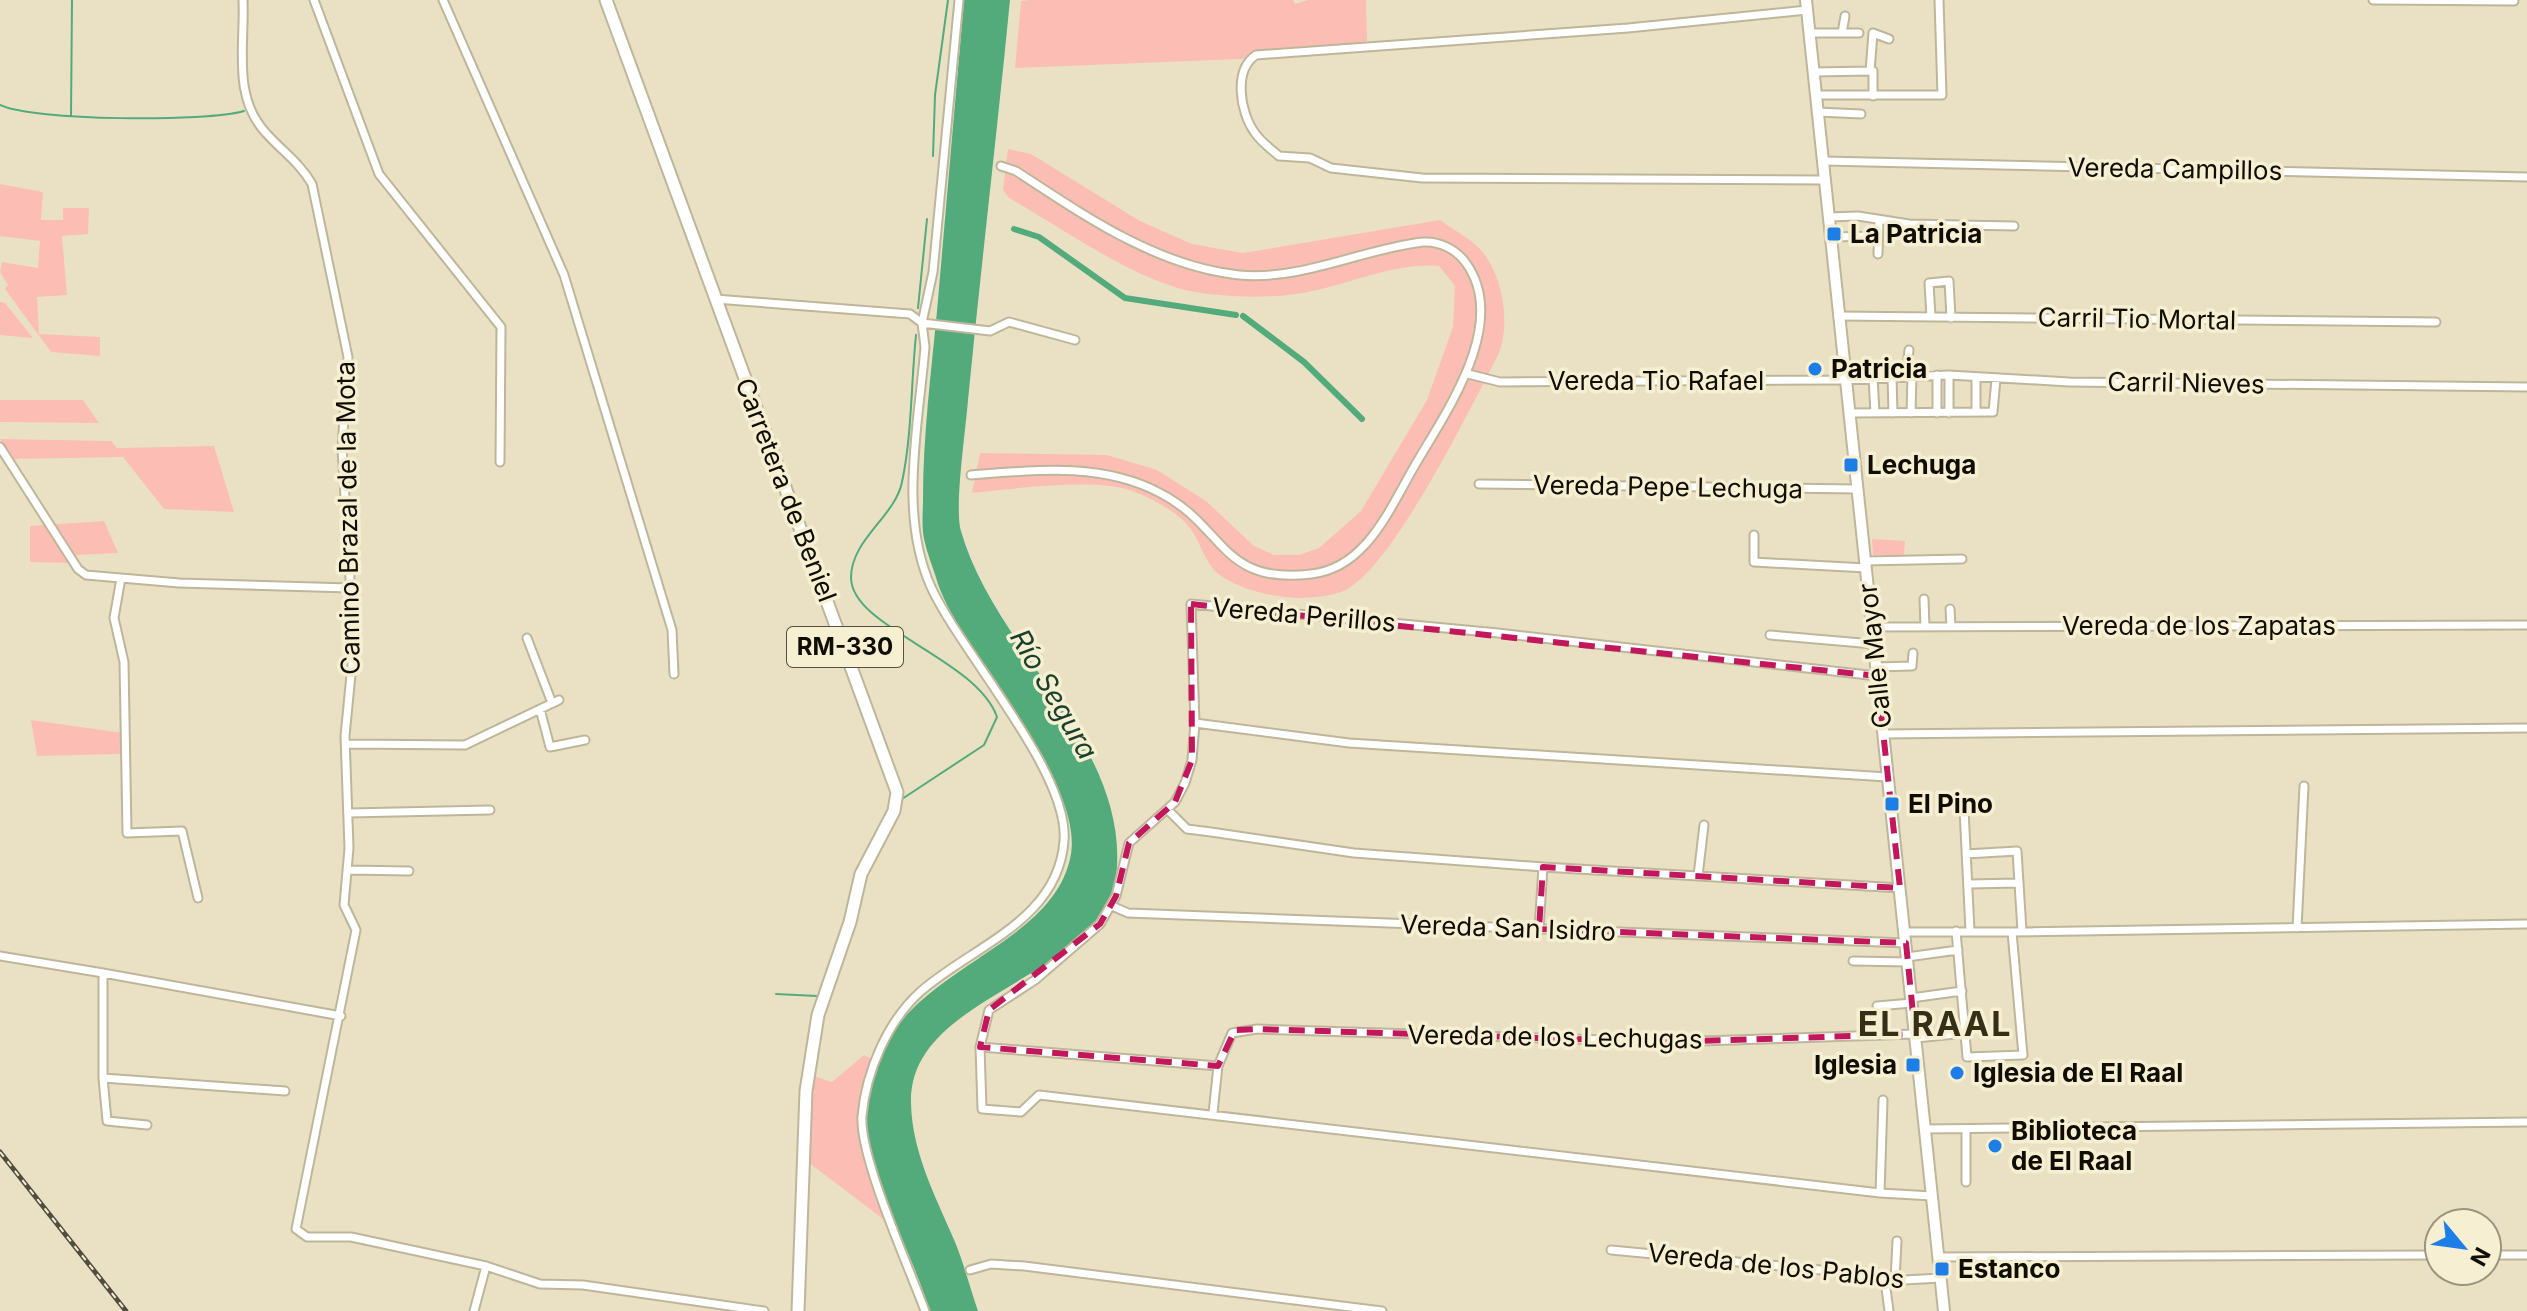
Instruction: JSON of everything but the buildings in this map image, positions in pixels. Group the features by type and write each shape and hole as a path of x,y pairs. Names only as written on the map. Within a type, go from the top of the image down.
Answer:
{"main road":[{"name":"Carretera de Beniel","path":"606,0 897,795 894,811 861,874 850,922 818,1015 806,1091 798,1311"},
{"name":"Calle Mayor","path":"1807,5 1944,1311"}],"street":[{"name":"Camino Brazal de la Mota","path":"243,0 245,103 265,132 303,168 312,184 348,357 342,448 354,644 347,744 349,870 344,905 356,930 296,1229 307,1237 351,1237 486,1266 540,1284 583,1285 764,1311"},
{"path":"314,0 379,174 501,327 500,462"},
{"path":"443,0 564,275 672,630 674,674"},
{"path":"925,1311 867,1152 862,1117 872,1069 889,1029 919,993 1016,925 1035,907 1059,872 1065,839 1063,814 1048,777 931,587 918,549 913,496 925,347 922,323 933,272 959,0"},
{"path":"1816,95 1942,95 1939,0"},
{"path":"2373,0 2514,1"},
{"path":"1807,5 1628,28 1256,55 1246,61 1241,76 1254,132 1279,156 1310,158 1331,168 1422,178 1824,180"},
{"path":"1842,33 1845,16"},
{"path":"1810,33 1859,33"},
{"path":"1870,71 1873,33 1889,39"},
{"path":"1814,72 1873,71 1873,96"},
{"path":"1818,112 1861,114"},
{"name":"Vereda Campillos","path":"1823,161 2527,177"},
{"path":"971,475 1040,470 1094,472 1129,479 1178,503 1233,558 1261,575 1315,574 1350,561 1378,529 1468,374 1481,312 1478,284 1464,261 1451,248 1427,242 1293,272 1243,275 1193,268 1149,251 1016,171 1001,166"},
{"path":"1828,217 1858,216 1879,221 2014,226"},
{"path":"1878,254 1879,221"},
{"path":"1830,237 1878,236"},
{"path":"1931,317 1929,283 1949,281 1951,318"},
{"path":"1930,295 1950,293"},
{"path":"715,299 910,314 922,323 990,331 1009,322 1075,340"},
{"name":"Carril Tio Mortal","path":"1838,316 2436,322"},
{"path":"1909,350 1911,413"},
{"name":"Vereda Tio Rafael","path":"1468,374 1500,382 1845,379"},
{"path":"1937,375 1937,413"},
{"path":"1949,375 1949,413"},
{"name":"Carril Nieves","path":"1845,379 1949,375 1996,379 2527,387"},
{"path":"1873,377 1875,413"},
{"path":"1892,377 1893,413"},
{"path":"1976,378 1976,412"},
{"path":"1849,413 1993,412 1996,379"},
{"path":"0,447 78,569 86,575 350,588"},
{"name":"Vereda Pepe Lechuga","path":"1479,484 1857,489"},
{"path":"1754,535 1754,562 1865,565 1962,559"},
{"path":"121,578 114,618 124,662 127,833 182,831 198,898"},
{"path":"1924,599 1925,627"},
{"name":"Vereda Perillos","path":"980,1047 982,1027 989,1010 1078,946 1112,906 1123,869 1124,852 1167,809 1185,783 1192,760 1195,723 1191,604 1876,672"},
{"path":"1950,609 1951,627"},
{"name":"Vereda de los Zapatas","path":"1872,627 2527,625"},
{"path":"1770,635 1873,644"},
{"path":"347,744 465,745 555,702 527,638"},
{"path":"1876,672 1912,666 1913,653"},
{"path":"540,709 550,747 585,740"},
{"path":"1195,723 1349,743 1887,777"},
{"path":"1883,734 2527,728"},
{"path":"2297,928 2304,786"},
{"path":"1167,809 1187,829 1354,853 1900,888"},
{"path":"1964,809 1970,931"},
{"path":"349,813 490,810"},
{"path":"1698,876 1704,825"},
{"path":"1966,854 2017,851 2022,931"},
{"path":"1539,929 1543,867"},
{"path":"349,870 409,871"},
{"path":"1968,884 2019,883"},
{"name":"Vereda San Isidro","path":"1112,906 1128,913 1539,929 1905,938 1956,931 2527,924"},
{"path":"1956,931 1967,1057 2023,1055 2012,932"},
{"path":"1853,961 1907,960 1958,950"},
{"path":"0,956 341,1016"},
{"path":"103,973 103,1078 107,1121 147,1125"},
{"path":"1877,1006 1962,991"},
{"name":"Vereda de los Lechugas","path":"1218,1066 1232,1033 1257,1029 1669,1042 1915,1036"},
{"path":"1915,1036 1965,1033"},
{"path":"1213,1113 1218,1066 980,1047 982,1109 1021,1112 1039,1095 1880,1193 1932,1196"},
{"path":"103,1078 285,1091"},
{"path":"1880,1193 1883,1100"},
{"path":"1925,1129 2527,1122"},
{"path":"1966,1129 1966,1182"},
{"path":"1895,1281 1897,1241"},
{"name":"Vereda de los Pablos","path":"1611,1250 1842,1272 1885,1281 1941,1278"},
{"path":"1939,1257 2423,1255"},
{"path":"2503,1255 2527,1255"},
{"path":"970,1270 991,1264 1024,1266 1382,1311"},
{"path":"474,1311 486,1266"},
{"path":"1885,1281 1889,1311"}],"highlighted area":[{"path":"1191,604 1877,676 1900,888 1543,867 1539,929 1906,943 1915,1034 1669,1042 1235,1030 1218,1066 980,1047 989,1010 1100,924 1116,896 1129,843 1175,802 1192,760"}],"shaded area":[{"path":"964,0 1010,0 961,467 959,520 977,573 1079,736 1100,777 1114,821 1117,866 1106,905 1082,936 1048,962 973,1009 941,1035 919,1065 911,1103 920,1157 958,1250 978,1311 929,1311 884,1196 870,1150 867,1126 872,1073 892,1032 923,1000 1030,921 1056,891 1071,854 1070,824 1059,790 1041,755 951,613 938,584 923,532 926,428"},
{"path":"1293,0 1295,4 1308,0 1366,0 1367,42 1241,59 1015,68 1021,1"},
{"path":"1008,149 1031,154 1140,221 1192,244 1243,253 1440,220 1479,248 1494,271 1503,300 1502,345 1428,486 1382,555 1360,579 1341,592 1312,598 1281,597 1251,590 1218,573 1208,562 1190,528 1178,516 1153,500 1129,490 1074,485 972,493 980,453 1107,455 1157,470 1206,501 1254,546 1274,555 1299,555 1319,548 1361,511 1427,400 1453,327 1455,286 1439,266 1403,268 1284,296 1222,295 1181,289 1136,272 1009,198 1003,190"},
{"path":"0,184 43,192 41,220 63,220 63,208 89,208 88,234 62,236 67,295 37,297 39,334 100,337 100,356 51,352 5,289 8,285 0,272 2,262 38,268 40,241 0,236"},
{"path":"0,302 5,303 33,338 0,335"},
{"path":"0,400 83,400 99,423 0,422"},
{"path":"0,439 111,441 117,448 214,446 234,512 164,509 123,457 11,459"},
{"path":"104,521 118,553 75,555 71,563 30,562 30,526"},
{"path":"1872,539 1905,541 1904,555 1873,555"},
{"path":"31,720 123,733 120,754 37,756"},
{"path":"864,1055 872,1059 872,1064 861,1113 887,1222 808,1162 811,1075 832,1082"}],"waterway":[{"path":"71,116 72,0"},
{"path":"933,156 935,95 948,0"},
{"path":"0,105 47,114 120,118 195,117 244,111"},
{"path":"918,308 927,219"},
{"path":"1014,229 1039,237 1125,298 1236,315"},
{"path":"1243,316 1304,362 1362,419"},
{"path":"902,799 984,745 997,717 985,696 965,677 871,613 857,596 851,578 858,551 891,506 902,482 910,427 916,335"},
{"path":"776,994 817,996"}],"railway":[{"path":"0,1152 126,1311"}],"place":[{"name":"La Patricia","path":"1834,234"},
{"name":"Patricia","path":"1815,369"},
{"name":"Lechuga","path":"1851,465"},
{"name":"El Pino","path":"1892,804"},
{"name":"Iglesia","path":"1913,1065"},
{"name":"Iglesia de El Raal","path":"1957,1073"},
{"name":"Biblioteca de El Raal","path":"1995,1146"},
{"name":"Estanco","path":"1942,1269"}],"district":[{"name":"EL RAAL","path":"1935,1024"}],"water label":[{"name":"Río Segura","path":"1054,694"}]}
